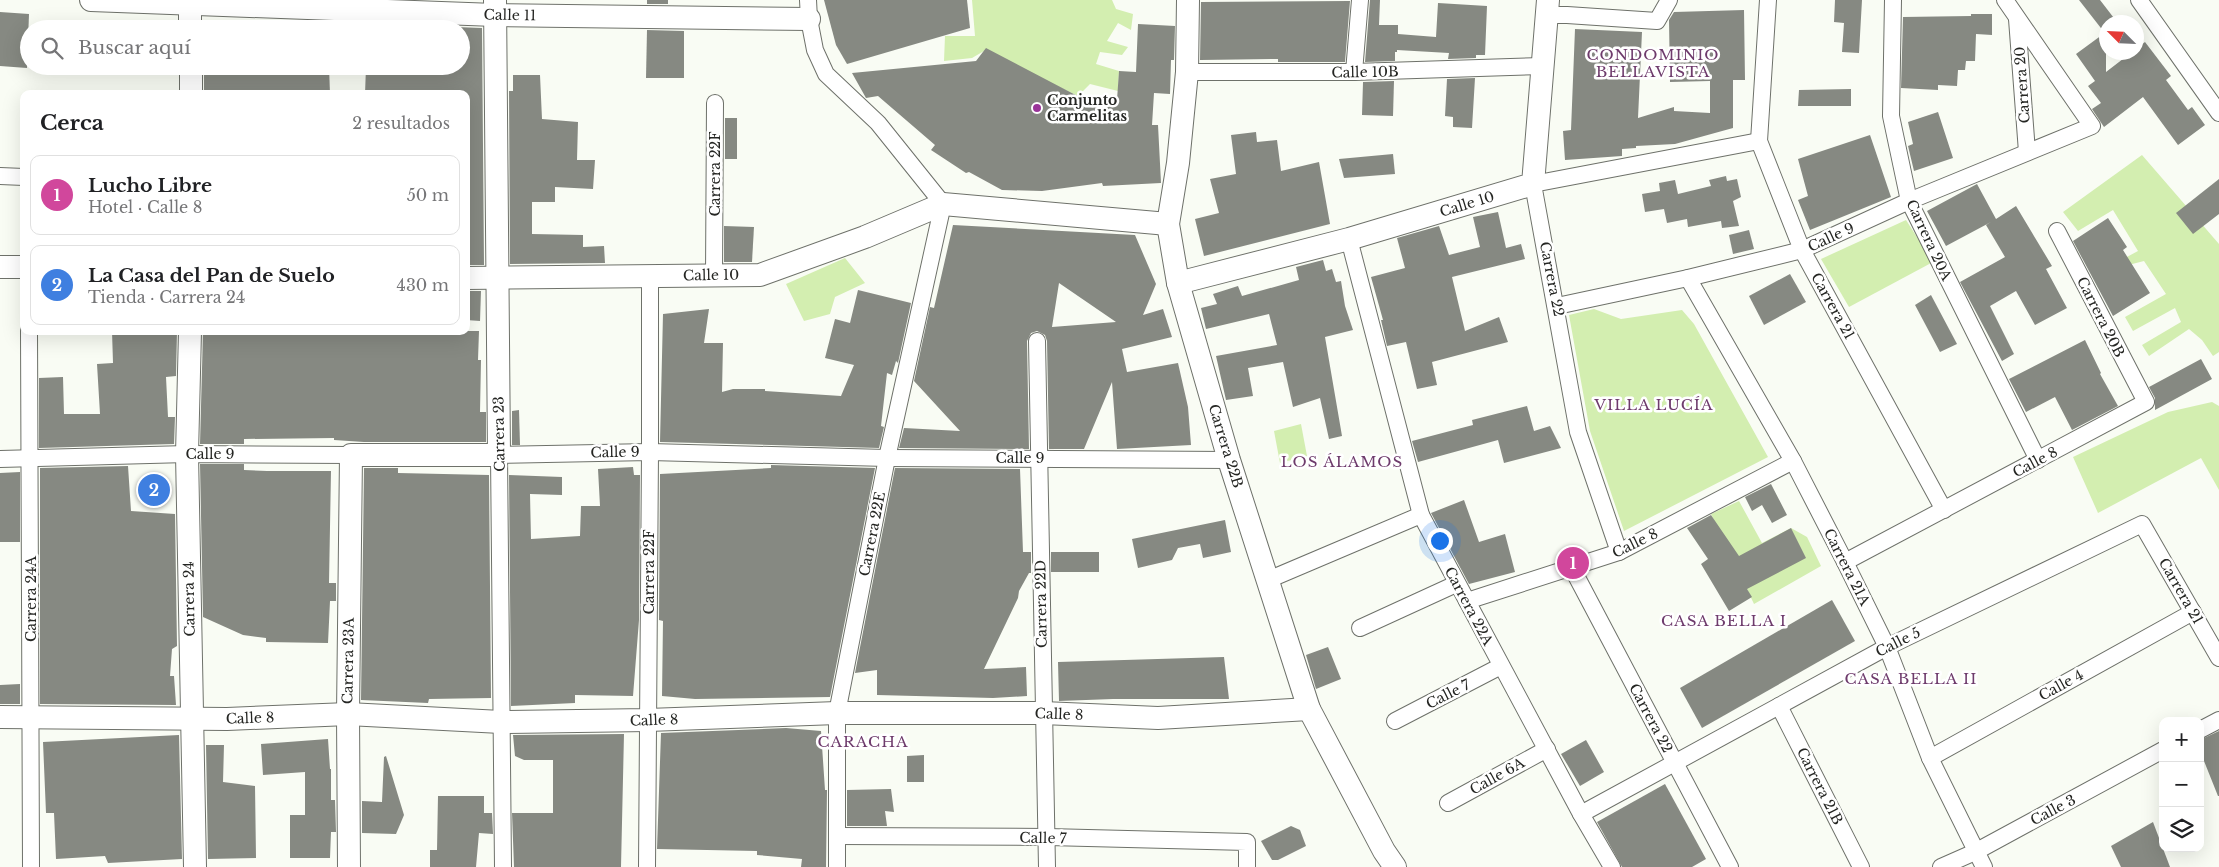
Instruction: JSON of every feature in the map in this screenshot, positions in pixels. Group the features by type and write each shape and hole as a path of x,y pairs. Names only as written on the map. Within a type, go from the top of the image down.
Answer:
{"street":[{"name":"Calle 11","path":"91,0 495,8 809,10"},
{"name":"Carrera 22B","path":"1188,0 1187,72 1178,163 1168,224 1178,283 1229,460 1309,709 1384,852 1395,867"},
{"path":"1354,72 1360,0"},
{"path":"1548,8 1567,15 1656,21 1669,0"},
{"name":"Carrera 21","path":"1768,0 1759,141 1802,250 1944,510"},
{"name":"Carrera 20A","path":"1892,0 1891,116 1909,201 2038,460"},
{"name":"Carrera 20","path":"2005,0 2092,126"},
{"path":"2139,0 2219,113"},
{"path":"190,2 190,20"},
{"name":"Carrera 23","path":"495,8 503,867"},
{"name":"Carrera 22","path":"1548,8 1534,184 1578,432 1619,552"},
{"path":"809,10 815,50 826,74 878,123 943,204"},
{"name":"Carrera 20","path":"2017,18 2027,152"},
{"name":"Calle 10B","path":"1187,72 1354,72 1544,66"},
{"path":"190,75 191,90"},
{"name":"Carrera 22F","path":"714,276 715,103"},
{"name":"Calle 9","path":"1557,306 1688,278 1802,250 1909,201 2092,126"},
{"name":"Calle 10","path":"1178,283 1350,239 1534,184 1759,141"},
{"path":"0,176 20,176"},
{"name":"Calle 10","path":"470,278 760,275 786,267 943,204 1168,224"},
{"name":"Carrera 22E","path":"837,867 837,713 887,458 943,204"},
{"name":"Carrera 20B","path":"2057,231 2146,402"},
{"name":"Carrera 22A","path":"1350,239 1421,515 1580,814 1612,867"},
{"path":"0,267 20,267"},
{"name":"Carrera 22F","path":"646,867 650,276"},
{"name":"Carrera 21A","path":"1688,278 1793,461 1845,562 1887,647 1930,758 1984,867"},
{"name":"Carrera 24A","path":"29,335 32,867"},
{"name":"Carrera 24","path":"190,335 187,454 195,867"},
{"name":"Carrera 22D","path":"1037,341 1043,713 1048,837 1047,867"},
{"name":"Calle 8","path":"1845,562 2146,402"},
{"name":"Calle 9","path":"0,459 187,454 351,455 650,452 887,458 1229,460"},
{"name":"Carrera 23A","path":"349,867 348,714 351,455"},
{"name":"Calle 8","path":"1467,601 1619,552 1793,461"},
{"path":"1268,580 1421,515"},
{"name":"Carrera 21","path":"2142,524 2219,658"},
{"name":"Calle 5","path":"1580,814 1887,647 2142,524"},
{"name":"Carrera 22","path":"1572,568 1730,867"},
{"path":"1360,628 1456,584"},
{"name":"Calle 4","path":"1930,758 2193,612"},
{"name":"Calle 7","path":"1395,721 1501,666"},
{"name":"Carrera 21B","path":"1779,706 1862,867"},
{"name":"Calle 8","path":"0,717 191,718 348,714 501,722 648,720 837,713 1043,713 1158,718 1309,709"},
{"path":"2204,728 2219,720"},
{"name":"Calle 6A","path":"1448,803 1547,749"},
{"name":"Calle 3","path":"1941,867 1975,852 2159,752"},
{"name":"Calle 7","path":"838,836 1048,837 1247,842 1248,867"}],"green space":[{"path":"972,0 1112,0 1116,9 1133,14 1131,30 1118,23 1107,41 1128,47 1122,55 1100,52 1096,64 1119,71 1118,91 1090,84 1078,96 984,51 972,58 944,61 945,36 975,36"},
{"path":"2142,155 2219,244 2219,352 2213,356 2202,340 2189,329 2149,356 2142,345 2181,322 2175,308 2133,331 2125,317 2166,294 2144,261 2097,273 2138,251 2113,210 2078,231 2063,212"},
{"path":"1906,220 1933,262 1849,307 1821,259"},
{"path":"845,258 865,283 835,297 830,314 804,321 786,284"},
{"path":"1594,309 1621,319 1682,310 1694,324 1768,457 1624,531 1590,431 1569,315"},
{"path":"2212,402 2219,406 2219,490 2201,458 2098,513 2073,457 2168,412"},
{"path":"1301,424 1307,456 1280,463 1274,431"},
{"path":"1739,501 1762,543 1791,528 1807,537 1821,566 1754,604 1711,514"}],"building":[{"path":"647,0 668,0 668,4 647,4"},
{"path":"824,0 967,0 970,28 847,64 836,45"},
{"path":"1370,0 1380,0 1379,25 1398,25 1398,34 1436,37 1438,3 1487,6 1485,55 1476,55 1476,58 1448,59 1449,53 1397,50 1395,52 1395,61 1365,62"},
{"path":"1835,0 1862,0 1859,53 1842,52 1844,23 1834,22"},
{"path":"2079,0 2100,0 2112,15 2099,15 2099,26"},
{"path":"1350,1 1345,62 1278,62 1278,59 1200,60 1201,2"},
{"path":"1744,10 1745,80 1733,80 1733,128 1675,144 1636,146 1636,148 1622,149 1622,156 1565,160 1563,131 1571,130 1575,29 1642,32 1638,118 1674,107 1674,111 1710,113 1710,81 1670,82 1669,20 1674,12"},
{"path":"0,12 29,14 29,20 20,20 20,67 0,66"},
{"path":"1971,14 1992,14 1992,35 1976,34 1975,61 1966,61 1965,70 1958,70 1957,86 1938,85 1938,90 1901,88 1903,17 1971,16"},
{"path":"1138,24 1175,26 1170,94 1154,93 1152,125 1158,125 1161,183 1103,186 1102,183 1042,191 1002,190 969,172 966,173 931,150 935,145 878,96 866,98 852,73 976,61 986,48 1089,102 1117,100 1119,71 1136,72"},
{"path":"470,28 482,28 484,265 470,265 470,90 365,90 366,75 470,75"},
{"path":"647,30 684,31 684,78 646,78"},
{"path":"2099,37 2099,60 2106,60 2106,72 2122,60 2144,60 2145,42 2171,76 2166,80 2188,110 2192,107 2205,125 2178,145 2143,97 2104,127 2092,109 2101,103 2088,86 2095,81 2076,54"},
{"path":"204,75 329,75 330,90 204,90"},
{"path":"513,75 540,75 542,119 578,122 577,160 595,160 593,189 555,187 555,202 532,202 532,234 583,235 583,247 604,246 605,263 510,264 509,91 513,91"},
{"path":"1475,78 1472,128 1453,127 1453,117 1445,116 1447,79"},
{"path":"1394,81 1393,116 1362,115 1363,82"},
{"path":"1851,89 1851,106 1798,106 1799,90"},
{"path":"1938,112 1953,158 1914,171 1908,146 1913,144 1908,122"},
{"path":"725,118 737,118 737,159 725,159"},
{"path":"1256,132 1257,142 1277,140 1281,171 1319,162 1330,224 1204,256 1195,219 1219,213 1210,179 1236,174 1231,135"},
{"path":"1870,135 1891,197 1810,230 1798,200 1808,196 1798,159"},
{"path":"1393,154 1395,174 1344,178 1339,159"},
{"path":"1726,176 1727,181 1737,179 1741,197 1733,201 1739,226 1722,228 1721,221 1688,227 1687,219 1667,223 1664,209 1645,212 1642,194 1660,191 1659,183 1675,180 1678,194 1711,186 1709,180"},
{"path":"2219,179 2219,214 2193,234 2176,213"},
{"path":"1977,184 1996,219 2016,206 2052,266 2046,269 2067,308 2035,325 2016,291 1990,306 2014,354 2002,361 1960,282 2005,257 1986,225 1991,222 1946,246 1927,211"},
{"path":"1498,212 1506,248 1521,244 1525,259 1452,277 1465,331 1499,317 1508,342 1432,362 1437,385 1417,389 1406,342 1387,346 1381,320 1383,320 1371,277 1405,268 1397,238 1439,226 1449,255 1480,247 1473,217"},
{"path":"2108,218 2127,247 2123,250 2150,293 2113,316 2073,241"},
{"path":"953,225 1135,235 1156,284 1143,315 1163,309 1172,337 1122,349 1127,372 1178,363 1188,407 1191,445 1117,449 1112,382 1084,449 1049,449 1047,341 1045,335 1037,331 1031,333 1027,341 1029,449 899,448 904,428 960,431 914,381 930,307 934,308","holes":["1059,283 1116,322 1052,327"]},
{"path":"724,226 754,227 752,262 724,262"},
{"path":"1749,230 1754,249 1733,254 1729,235"},
{"path":"1323,260 1326,271 1332,269 1336,282 1341,281 1345,306 1353,330 1325,337 1342,436 1329,439 1320,398 1293,407 1283,362 1248,368 1253,396 1226,400 1216,356 1277,345 1269,314 1206,329 1201,308 1217,304 1213,294 1238,286 1242,296 1299,280 1296,267"},
{"path":"1790,274 1806,302 1764,325 1749,296"},
{"path":"858,290 911,303 898,363 896,361 892,375 887,373 881,426 884,427 879,448 660,442 663,314 709,309 704,343 723,343 722,392 733,389 765,389 765,391 841,396 854,365 825,358 835,319 850,323"},
{"path":"470,291 481,291 480,321 470,320"},
{"path":"1931,295 1957,344 1940,352 1915,305"},
{"path":"470,331 479,331 478,360 481,360 480,412 486,412 486,442 364,442 334,440 334,438 244,439 244,444 200,444 203,335 470,335"},
{"path":"112,335 177,335 176,376 166,377 168,417 175,417 174,444 39,448 39,378 63,377 64,414 100,414 97,364 113,363"},
{"path":"2085,340 2100,374 2118,406 2072,430 2055,397 2026,412 2009,379"},
{"path":"2201,359 2212,379 2155,410 2155,398 2149,387"},
{"path":"1527,406 1534,431 1550,426 1561,448 1504,463 1498,440 1418,462 1412,441 1473,425 1472,420"},
{"path":"519,410 520,445 512,445 512,411"},
{"path":"200,464 244,464 244,470 331,471 329,583 336,583 336,601 330,601 328,643 266,642 266,638 243,635 203,617"},
{"path":"771,465 875,468 830,697 695,699 662,696 663,621 659,620 660,474 771,468"},
{"path":"128,466 131,511 175,514 177,646 172,649 170,676 174,676 176,705 40,704 40,468"},
{"path":"633,467 634,475 640,475 639,620 633,696 575,695 575,703 511,706 509,475 562,477 562,495 530,494 531,539 580,536 581,506 600,506 598,469"},
{"path":"364,468 398,468 398,473 489,475 491,698 429,699 428,703 361,700"},
{"path":"895,468 1020,469 1023,552 1031,552 1031,573 1029,573 1019,591 1018,598 984,669 1026,667 1027,696 993,698 877,695 877,670 855,673"},
{"path":"20,472 20,542 0,542 0,473"},
{"path":"1771,484 1787,515 1772,523 1762,505 1752,511 1745,497"},
{"path":"1464,500 1479,542 1505,534 1515,572 1469,584 1431,513"},
{"path":"1711,515 1739,556 1791,528 1806,558 1747,589 1752,597 1729,611 1701,564 1708,559 1687,528"},
{"path":"1225,520 1231,552 1203,558 1200,544 1178,548 1172,560 1138,568 1132,539"},
{"path":"1051,552 1099,552 1099,572 1051,572"},
{"path":"1832,600 1855,641 1702,728 1680,688"},
{"path":"1328,647 1341,679 1316,689 1306,655"},
{"path":"1224,657 1229,699 1059,701 1058,662"},
{"path":"20,684 20,704 0,704 0,685"},
{"path":"786,728 821,731 825,790 827,790 826,867 801,867 802,859 757,855 757,851 657,849 661,733"},
{"path":"2219,731 2219,796 2204,761 2204,738"},
{"path":"624,734 621,867 514,867 512,813 553,813 553,760 524,760 515,756 513,735"},
{"path":"179,735 182,859 108,863 105,856 56,859 54,813 46,813 43,742"},
{"path":"328,739 331,769 331,800 335,800 336,832 331,832 330,858 290,858 290,815 305,815 305,772 263,775 261,744"},
{"path":"1586,740 1604,772 1580,786 1561,754"},
{"path":"206,745 224,745 223,782 255,786 256,858 208,859"},
{"path":"924,755 924,782 907,782 907,756"},
{"path":"386,756 404,815 396,834 362,833 362,801 382,802 384,757"},
{"path":"1665,784 1706,859 1692,867 1622,867 1597,822"},
{"path":"891,789 894,812 885,811 887,826 847,826 847,790"},
{"path":"438,796 484,796 484,813 492,813 493,834 479,833 476,867 430,867 430,850 437,850"},
{"path":"2153,822 2159,838 2159,852 2164,852 2170,867 2121,867 2111,846"},
{"path":"1291,826 1300,830 1306,846 1278,860 1272,860 1261,841"}],"place":[{"name":"Conjunto Carmelitas","path":"1037,108"},
{"name":"La Casa del Pan de Suelo","path":"154,490"},
{"name":"Lucho Libre","path":"1573,563"}],"district":[{"name":"CONDOMINIO BELLAVISTA","path":"1653,64"},
{"name":"VILLA LUCÍA","path":"1654,405"},
{"name":"LOS ÁLAMOS","path":"1342,462"},
{"name":"CASA BELLA I","path":"1724,621"},
{"name":"CASA BELLA II","path":"1911,679"},
{"name":"CARACHA","path":"863,742"}]}
